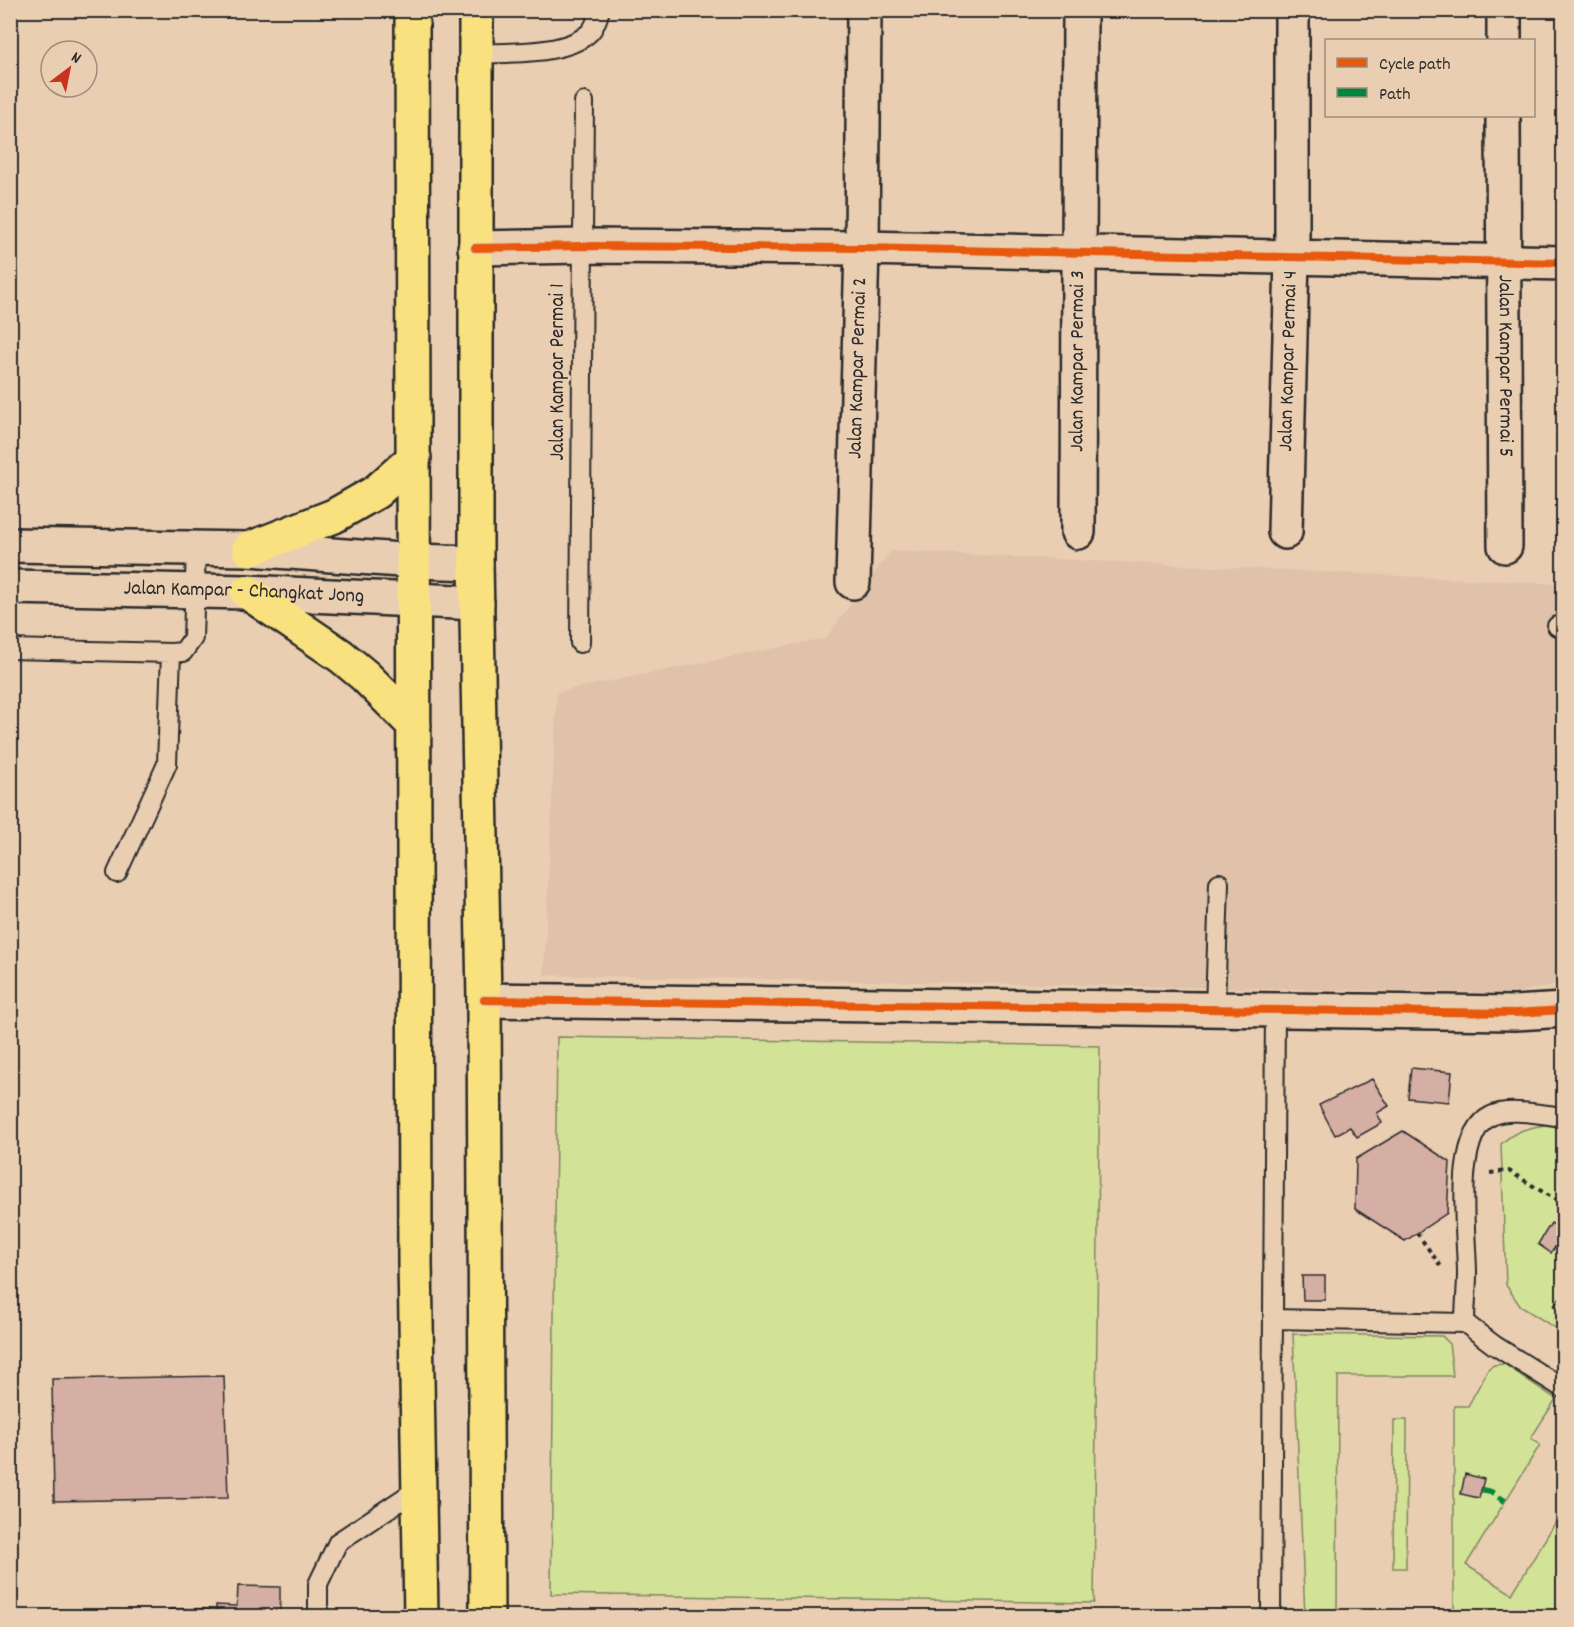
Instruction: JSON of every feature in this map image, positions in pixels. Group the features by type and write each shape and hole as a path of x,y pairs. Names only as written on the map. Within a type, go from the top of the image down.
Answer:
{"highway":[{"path":"412,10 415,1261 422,1617"},
{"path":"476,10 476,563 484,1000 487,1617"},
{"path":"249,549 342,511 376,492 414,458"},
{"path":"247,592 341,656 365,676 414,725"}],"street":[{"name":"Jalan Kampar Permai 2","path":"853,582 862,248 864,10"},
{"name":"Jalan Kampar Permai 3","path":"1078,532 1080,10"},
{"name":"Jalan Kampar Permai 4","path":"1285,532 1292,258 1292,10"},
{"path":"1504,10 1504,39"},
{"name":"Jalan Kampar Permai 5","path":"1503,117 1505,546"},
{"path":"475,248 583,246 862,248 1563,263"},
{"name":"Jalan Kampar - Changkat Jong","path":"10,545 249,549 414,561 476,563"},
{"name":"Jalan Kampar - Changkat Jong","path":"10,587 247,592 477,603"},
{"path":"484,1000 1515,1013 1563,1010"}],"lane":[{"path":"475,54 535,51 571,44 591,31 600,10"},
{"name":"Jalan Kampar Permai 1","path":"580,643 584,102"},
{"path":"10,649 183,652 194,638 196,549"},
{"path":"117,873 167,764 171,653"},
{"path":"1215,1010 1219,883"},
{"path":"1271,1617 1275,1010"},
{"path":"1465,1323 1467,1272 1464,1175 1477,1127 1491,1115 1509,1112 1563,1117"},
{"path":"1273,1319 1465,1323 1494,1345 1563,1389"},
{"path":"318,1617 318,1584 338,1542 419,1488"}],"path":[{"path":"1464,1175 1509,1171 1563,1205"},
{"path":"1557,1243 1563,1246"}],"shaded area":[{"path":"891,551 1563,584 1563,983 1515,993 544,975 557,692 826,638"}],"green space":[{"path":"557,1037 1100,1046 1094,1603 551,1594"},
{"path":"1545,1125 1563,1128 1563,1333 1520,1306 1506,1285 1501,1144 1521,1131"},
{"path":"1293,1334 1442,1336 1449,1343 1453,1376 1338,1376 1337,1614 1454,1614 1454,1406 1468,1406 1489,1368 1504,1364 1556,1399 1531,1438 1540,1445 1466,1565 1512,1594 1563,1510 1563,1616 1305,1616"},
{"path":"1394,1420 1407,1420 1406,1568 1393,1568"}],"building":[{"path":"1559,649 1564,649 1564,886 1562,886"},
{"path":"1411,1068 1452,1072 1449,1102 1408,1098"},
{"path":"1372,1079 1389,1106 1377,1113 1382,1123 1357,1137 1350,1127 1335,1135 1319,1105"},
{"path":"1403,1131 1450,1162 1447,1213 1405,1241 1355,1209 1356,1159"},
{"path":"1551,1223 1564,1231 1564,1234 1551,1253 1538,1244"},
{"path":"1302,1276 1325,1276 1325,1300 1303,1300"},
{"path":"1564,1291 1564,1312 1554,1306"},
{"path":"224,1376 228,1498 54,1501 52,1379"},
{"path":"1465,1474 1484,1479 1479,1498 1461,1494"},
{"path":"238,1586 280,1587 280,1616 216,1616 216,1605 237,1606"},
{"path":"169,1609 209,1609 209,1616 169,1616"},
{"path":"629,1613 760,1615 760,1616 629,1616"}],"marked path":[{"path":"1482,1490 1491,1492 1505,1501"}],"cycle path":[{"path":"475,248 583,246 862,248 1564,263"},
{"path":"484,1000 1515,1013 1564,1010"}]}
